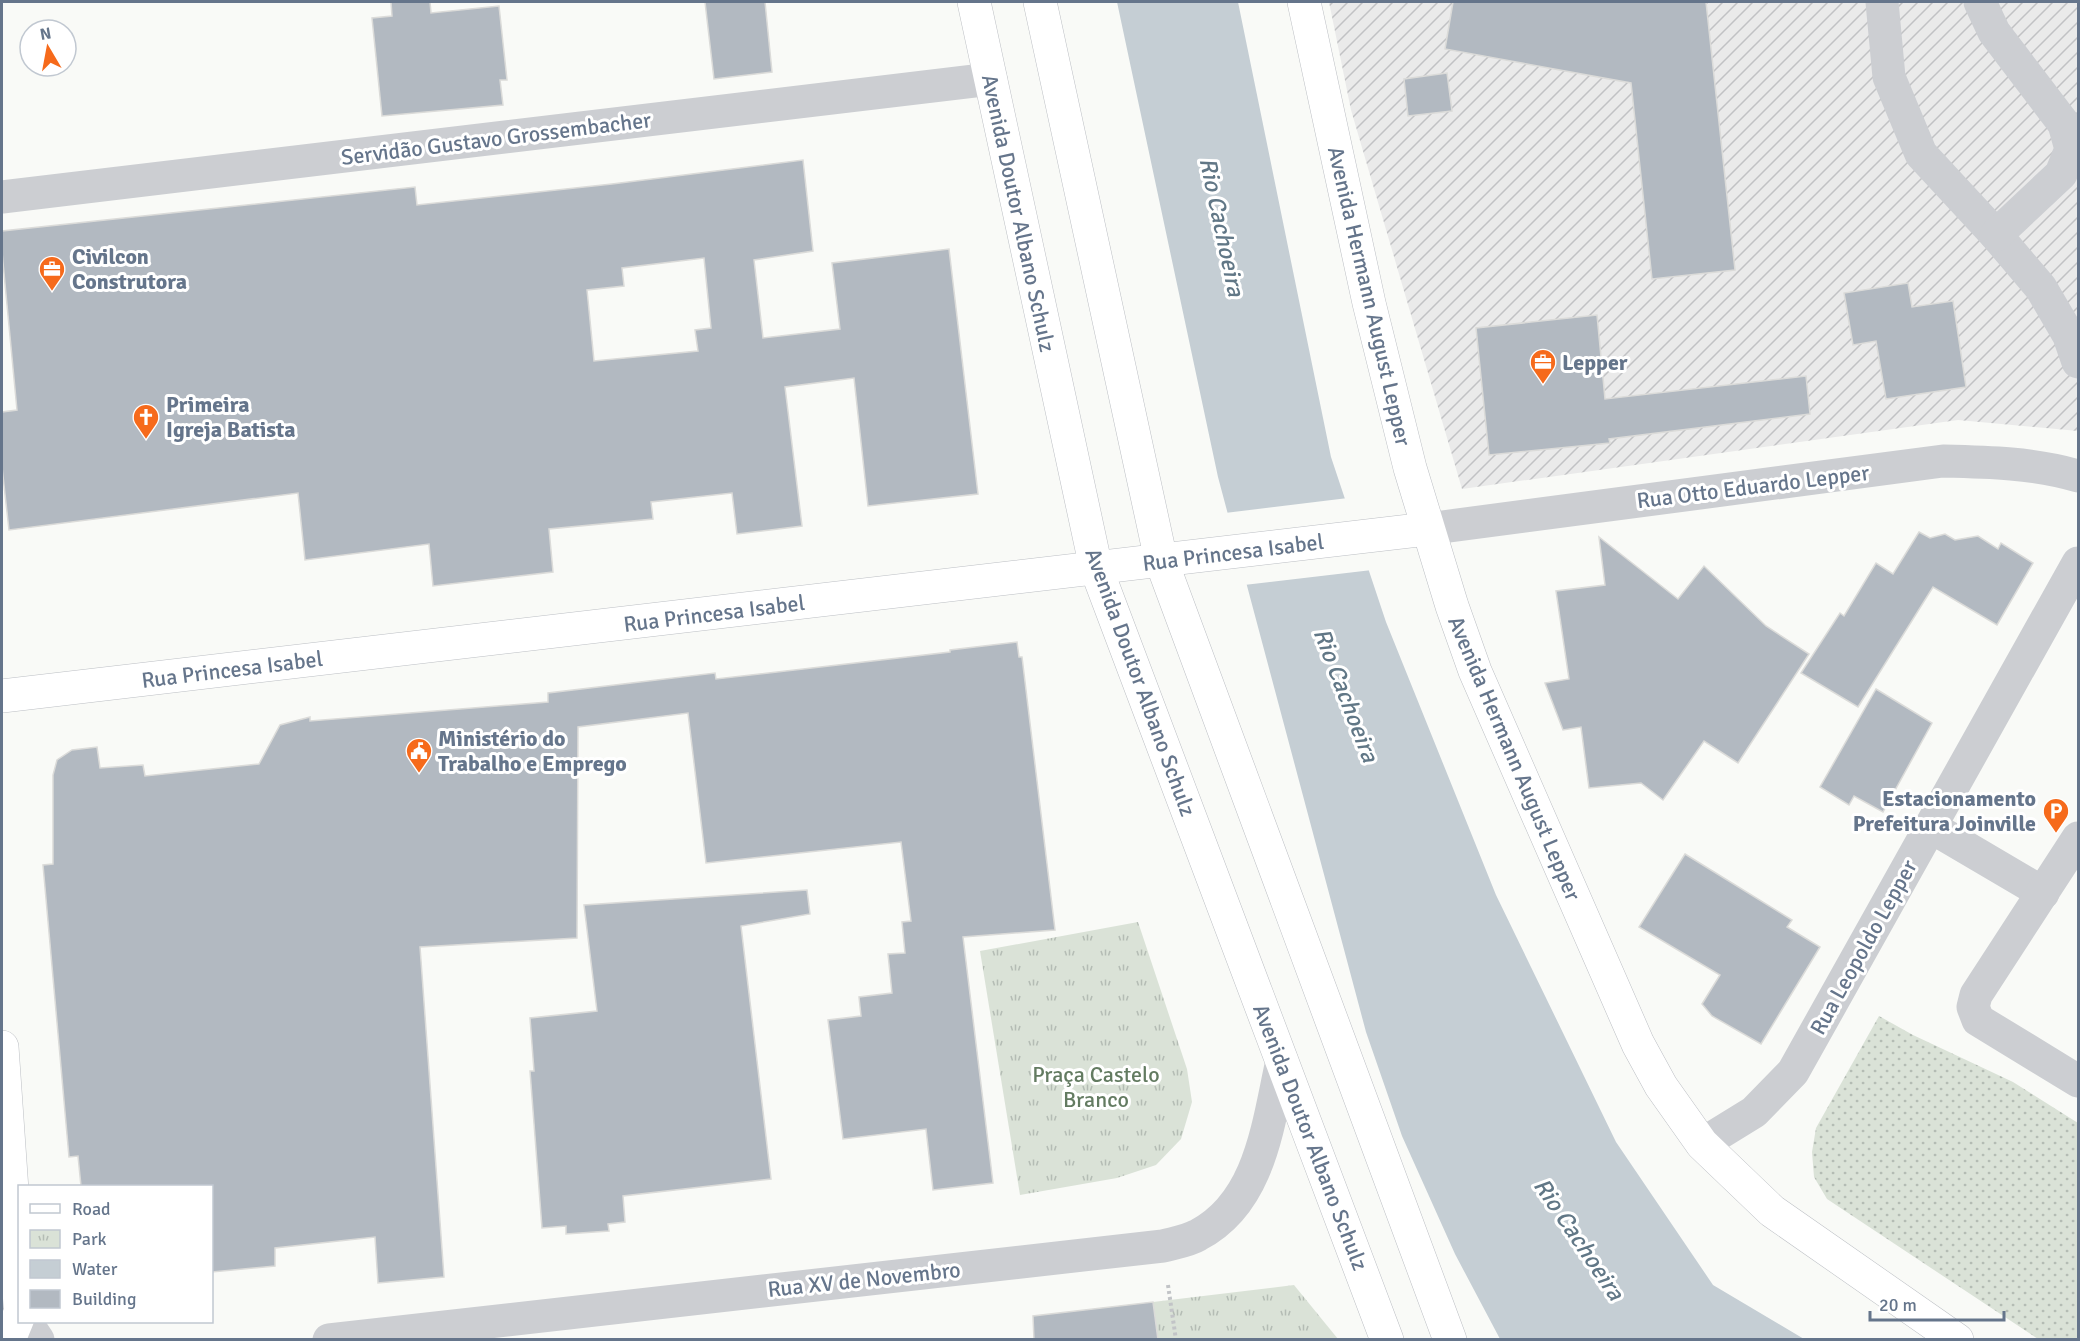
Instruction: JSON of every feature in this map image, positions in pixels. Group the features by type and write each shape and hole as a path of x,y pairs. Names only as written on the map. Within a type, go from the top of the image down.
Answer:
{"main road":[{"name":"Avenida Doutor Albano Schulz","path":"974,2 1096,568 1387,1340"},
{"path":"1040,2 1161,561 1450,1340"},
{"name":"Avenida Hermann August Lepper","path":"1304,2 1369,303 1427,529 1475,671 1638,1044 1660,1086 1702,1144 1772,1211 1957,1340"},
{"name":"Rua Princesa Isabel","path":"2,696 1427,529"},
{"path":"2,1047 18,1276"},
{"path":"9,1340 18,1318"}],"street":[{"path":"1882,2 1889,77 1921,154 1996,234 2041,288 2069,336 2079,362"},
{"path":"1980,2 1994,32 2064,124 2071,149 2061,174 1996,234"},
{"name":"Servidão Gustavo Grossembacher","path":"2,197 991,79"},
{"name":"Rua Otto Eduardo Lepper","path":"1427,529 1943,461 2004,462 2061,471 2079,477"},
{"name":"Rua Leopoldo Lepper","path":"1702,1144 1754,1112 1793,1072 2079,563"},
{"path":"1931,827 2043,893"},
{"path":"2079,838 1976,995 1973,1007 1978,1020 2079,1081"},
{"name":"Rua XV de Novembro","path":"329,1340 429,1335 1163,1246 1198,1236 1224,1217 1247,1188 1262,1148 1282,1061"},
{"path":"27,1323 38,1340"}],"path":[{"path":"1163,1246 1176,1340"}],"shaded area":[{"name":"Lepper","path":"1329,2 2078,2 2078,431 1958,420 1462,489 1351,110"}],"green space":[{"name":"Praça Castelo Branco","path":"1138,922 1187,1069 1192,1102 1181,1139 1156,1165 1117,1178 1020,1195 980,951"},
{"path":"1879,1016 1913,1035 2013,1082 2078,1123 2078,1339 2038,1339 1827,1199 1814,1177 1812,1152 1816,1128"},
{"path":"1294,1285 1338,1339 1158,1339 1153,1302"}],"water":[{"name":"Rio Cachoeira","path":"1117,2 1238,2 1331,457 1386,622 1496,895 1616,1142 1713,1285 1804,1339 1500,1339 1455,1254 1402,1136 1366,1032 1218,477"}],"pier":[{"path":"1348,498 1372,570 1244,585 1225,513"}],"building":[{"path":"391,2 430,2 431,13 499,6 507,80 500,80 503,105 382,116 372,18 392,16"},
{"path":"705,2 765,2 772,72 714,79"},
{"path":"1453,2 1706,2 1735,270 1652,279 1631,83 1445,49"},
{"path":"1447,73 1452,111 1408,116 1404,79"},
{"path":"803,160 813,251 754,260 763,338 840,329 832,263 949,249 978,494 868,506 854,378 785,387 802,526 737,534 732,493 651,502 653,519 549,529 553,572 433,586 429,544 305,560 298,493 9,530 2,467 2,412 17,410 2,231 415,187 417,205","holes":["704,258 711,328 695,330 698,351 594,361 587,290 624,286 622,268"]},
{"path":"1908,283 1912,307 1953,301 1966,387 1886,399 1876,341 1853,345 1844,293"},
{"name":"Lepper","path":"1597,315 1605,399 1806,376 1810,414 1609,439 1610,443 1489,455 1476,328"},
{"path":"1919,532 1930,538 1945,534 1955,540 1978,536 1998,549 2001,543 2033,563 1997,625 1933,587 1858,707 1801,673 1840,613 1844,616 1876,563 1893,574"},
{"path":"1599,537 1678,599 1704,566 1766,626 1809,654 1738,763 1704,741 1663,800 1641,783 1589,788 1581,727 1563,730 1545,683 1569,679 1556,591 1605,585"},
{"path":"1017,642 1019,657 1022,657 1055,930 963,937 993,1183 933,1190 926,1129 843,1139 828,1020 861,1016 859,997 892,993 888,954 905,953 902,922 911,921 901,842 706,863 688,713 578,727 577,938 420,947 444,1277 378,1283 375,1237 275,1248 275,1266 213,1272 213,1185 81,1185 78,1156 69,1157 43,865 53,864 53,775 57,760 72,750 97,747 100,768 143,765 145,776 259,764 280,725 310,717 310,721 548,702 548,693 715,673 716,679 950,652 950,650"},
{"path":"1876,689 1932,723 1883,812 1854,796 1849,805 1820,787"},
{"path":"1685,854 1792,920 1787,927 1820,947 1761,1044 1712,1016 1702,1004 1720,975 1639,927"},
{"path":"807,890 810,914 741,926 771,1179 623,1196 625,1222 608,1224 609,1231 566,1234 566,1226 542,1228 530,1071 534,1071 530,1018 597,1011 584,905"},
{"path":"1153,1302 1158,1340 1034,1340 1033,1316"}],"place":[{"name":"Civilcon Construtora","path":"52,292"},
{"name":"Lepper","path":"1543,385"},
{"name":"Primeira Igreja Batista","path":"146,440"},
{"name":"Ministério do Trabalho e Emprego","path":"419,774"},
{"name":"Estacionamento Prefeitura Joinville","path":"2056,834"}]}
